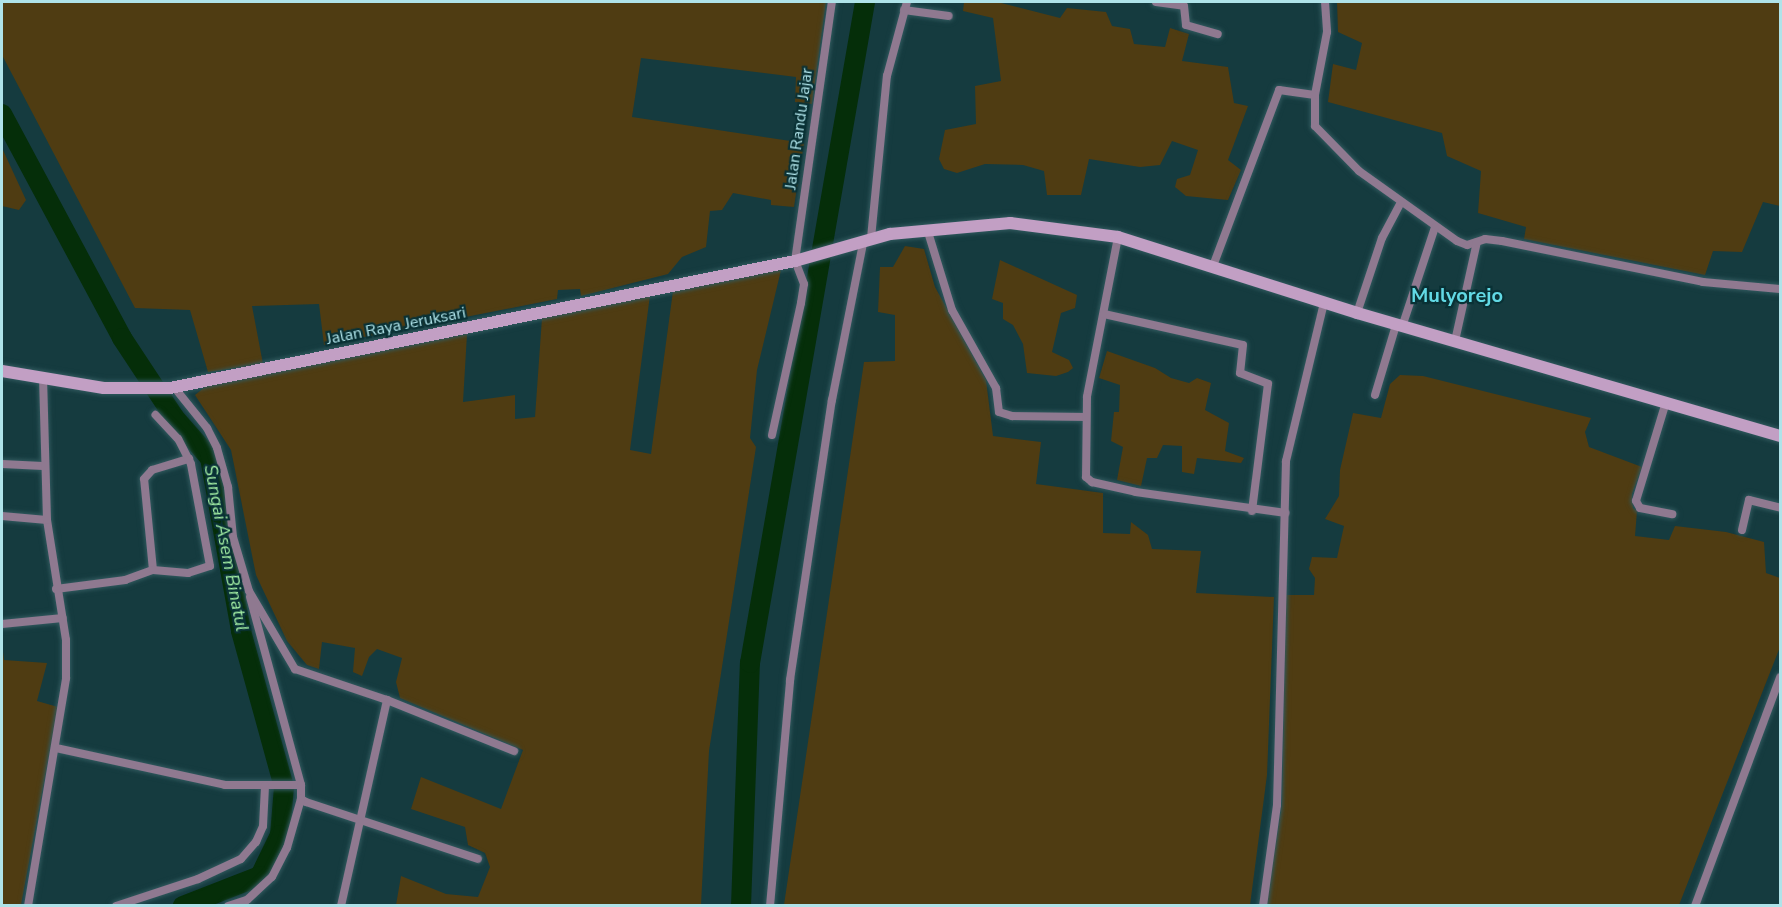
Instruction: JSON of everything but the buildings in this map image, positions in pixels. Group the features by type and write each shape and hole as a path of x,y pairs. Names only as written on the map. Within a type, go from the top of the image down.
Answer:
{"street":[{"name":"Jalan Randu Jajar","path":"797,259 832,2"},
{"path":"1156,2 1185,6 1186,25 1218,34"},
{"path":"1325,2 1324,57 1315,95 1315,126 1324,139 1401,203 1435,227 1463,244 1502,241 1703,282 1780,289"},
{"path":"770,906 790,680 832,400 863,242 887,76 906,6 949,16"},
{"path":"1213,266 1279,90 1315,95"},
{"path":"1357,313 1382,238 1401,203"},
{"name":"Jalan Raya Jeruksari","path":"2,371 43,381 138,390 172,388 797,259 863,242 1010,223 1118,237 1399,326 1780,436"},
{"path":"1375,395 1435,227"},
{"path":"928,232 952,310 996,388 999,412 1012,416 1085,417"},
{"path":"1118,237 1085,417 1084,471 1089,481 1252,510 1286,513"},
{"path":"1455,341 1476,242"},
{"path":"772,435 804,284 797,259"},
{"path":"1263,906 1278,805 1286,461 1324,303"},
{"path":"1104,314 1243,345 1240,374 1268,384 1252,510"},
{"path":"28,906 66,678 63,618 56,589 47,520 43,466 43,381"},
{"path":"172,388 207,428 217,448 228,487 233,537 249,591 301,799 287,848 272,877 247,900 228,906"},
{"path":"1666,402 1636,501 1640,508 1672,514"},
{"path":"56,589 124,580 153,570 188,573 210,566 189,459 178,439 156,415"},
{"path":"153,570 144,478 152,470 189,459"},
{"path":"2,464 43,466"},
{"path":"1742,530 1749,500 1780,508"},
{"path":"2,516 47,520"},
{"path":"249,591 295,669 387,700 514,751"},
{"path":"2,624 63,618"},
{"path":"1695,906 1780,677"},
{"path":"341,906 359,817 387,700"},
{"path":"56,748 225,785 297,785"},
{"path":"116,906 218,872 241,859 256,842 263,826 266,786"},
{"path":"301,799 478,859"}],"shaded area":[{"path":"2,2 826,2 812,104 795,102 796,77 641,58 632,117 804,143 794,207 771,205 771,200 733,193 722,210 710,211 706,247 682,257 668,274 581,296 580,289 558,290 557,299 324,345 319,304 252,306 263,364 208,372 190,310 135,308 2,55"},
{"path":"964,2 997,2 1060,18 1067,8 1106,12 1112,26 1130,29 1134,44 1165,47 1170,28 1189,34 1182,61 1228,67 1234,103 1248,106 1228,160 1241,170 1228,200 1186,196 1175,187 1177,179 1190,175 1198,150 1172,141 1160,165 1140,167 1089,159 1081,195 1047,195 1044,171 1023,165 985,164 957,173 944,169 939,159 945,130 976,124 975,86 1001,81 993,18 963,11"},
{"path":"1337,2 1780,2 1780,206 1763,202 1742,252 1713,251 1705,275 1524,239 1526,227 1478,213 1481,171 1447,156 1442,133 1328,102 1333,64 1356,70 1362,43 1338,32"},
{"path":"2,148 26,200 19,210 2,206"},
{"path":"905,246 924,249 935,287 986,380 993,436 1041,442 1036,484 1103,493 1103,533 1130,534 1131,522 1148,535 1152,549 1201,551 1196,593 1274,597 1267,775 1250,905 784,905 864,362 895,361 895,315 878,312 880,267 893,267"},
{"path":"1000,260 1077,295 1075,308 1061,313 1052,352 1069,360 1073,368 1068,372 1056,376 1027,373 1023,344 1013,325 1003,319 1003,303 992,299"},
{"path":"782,266 757,370 750,438 756,447 709,751 701,905 396,905 401,876 446,894 478,897 490,867 485,853 468,845 465,827 411,809 421,777 501,809 523,750 400,698 396,682 402,658 377,649 369,657 362,676 353,672 355,648 322,642 319,669 307,665 287,641 256,575 231,450 195,395 206,386 467,334 463,402 515,395 515,419 535,417 542,318 650,295 630,450 651,454 673,291"},
{"path":"1107,351 1155,368 1171,378 1189,383 1197,378 1211,383 1205,410 1229,423 1225,451 1244,458 1241,463 1197,458 1194,474 1182,472 1182,446 1163,445 1157,458 1147,458 1141,486 1117,480 1123,447 1111,441 1114,412 1119,412 1120,385 1099,378"},
{"path":"1400,375 1423,376 1591,418 1585,432 1589,447 1642,467 1632,494 1633,508 1637,511 1635,536 1669,540 1675,526 1726,532 1764,542 1766,573 1780,578 1780,647 1679,905 1266,906 1282,804 1286,595 1314,595 1315,578 1309,569 1312,557 1337,558 1344,526 1325,519 1339,496 1340,470 1353,413 1381,418 1390,384"},
{"path":"2,644 4,660 47,663 37,701 58,707 21,905 2,905"}],"waterway":[{"path":"741,906 750,663 865,2"},
{"name":"Sungai Asem Binatul","path":"2,114 122,338 174,417 210,458 241,631 284,787 280,835 260,876 183,906"}],"district":[{"name":"Mulyorejo","path":"1457,295"}]}
